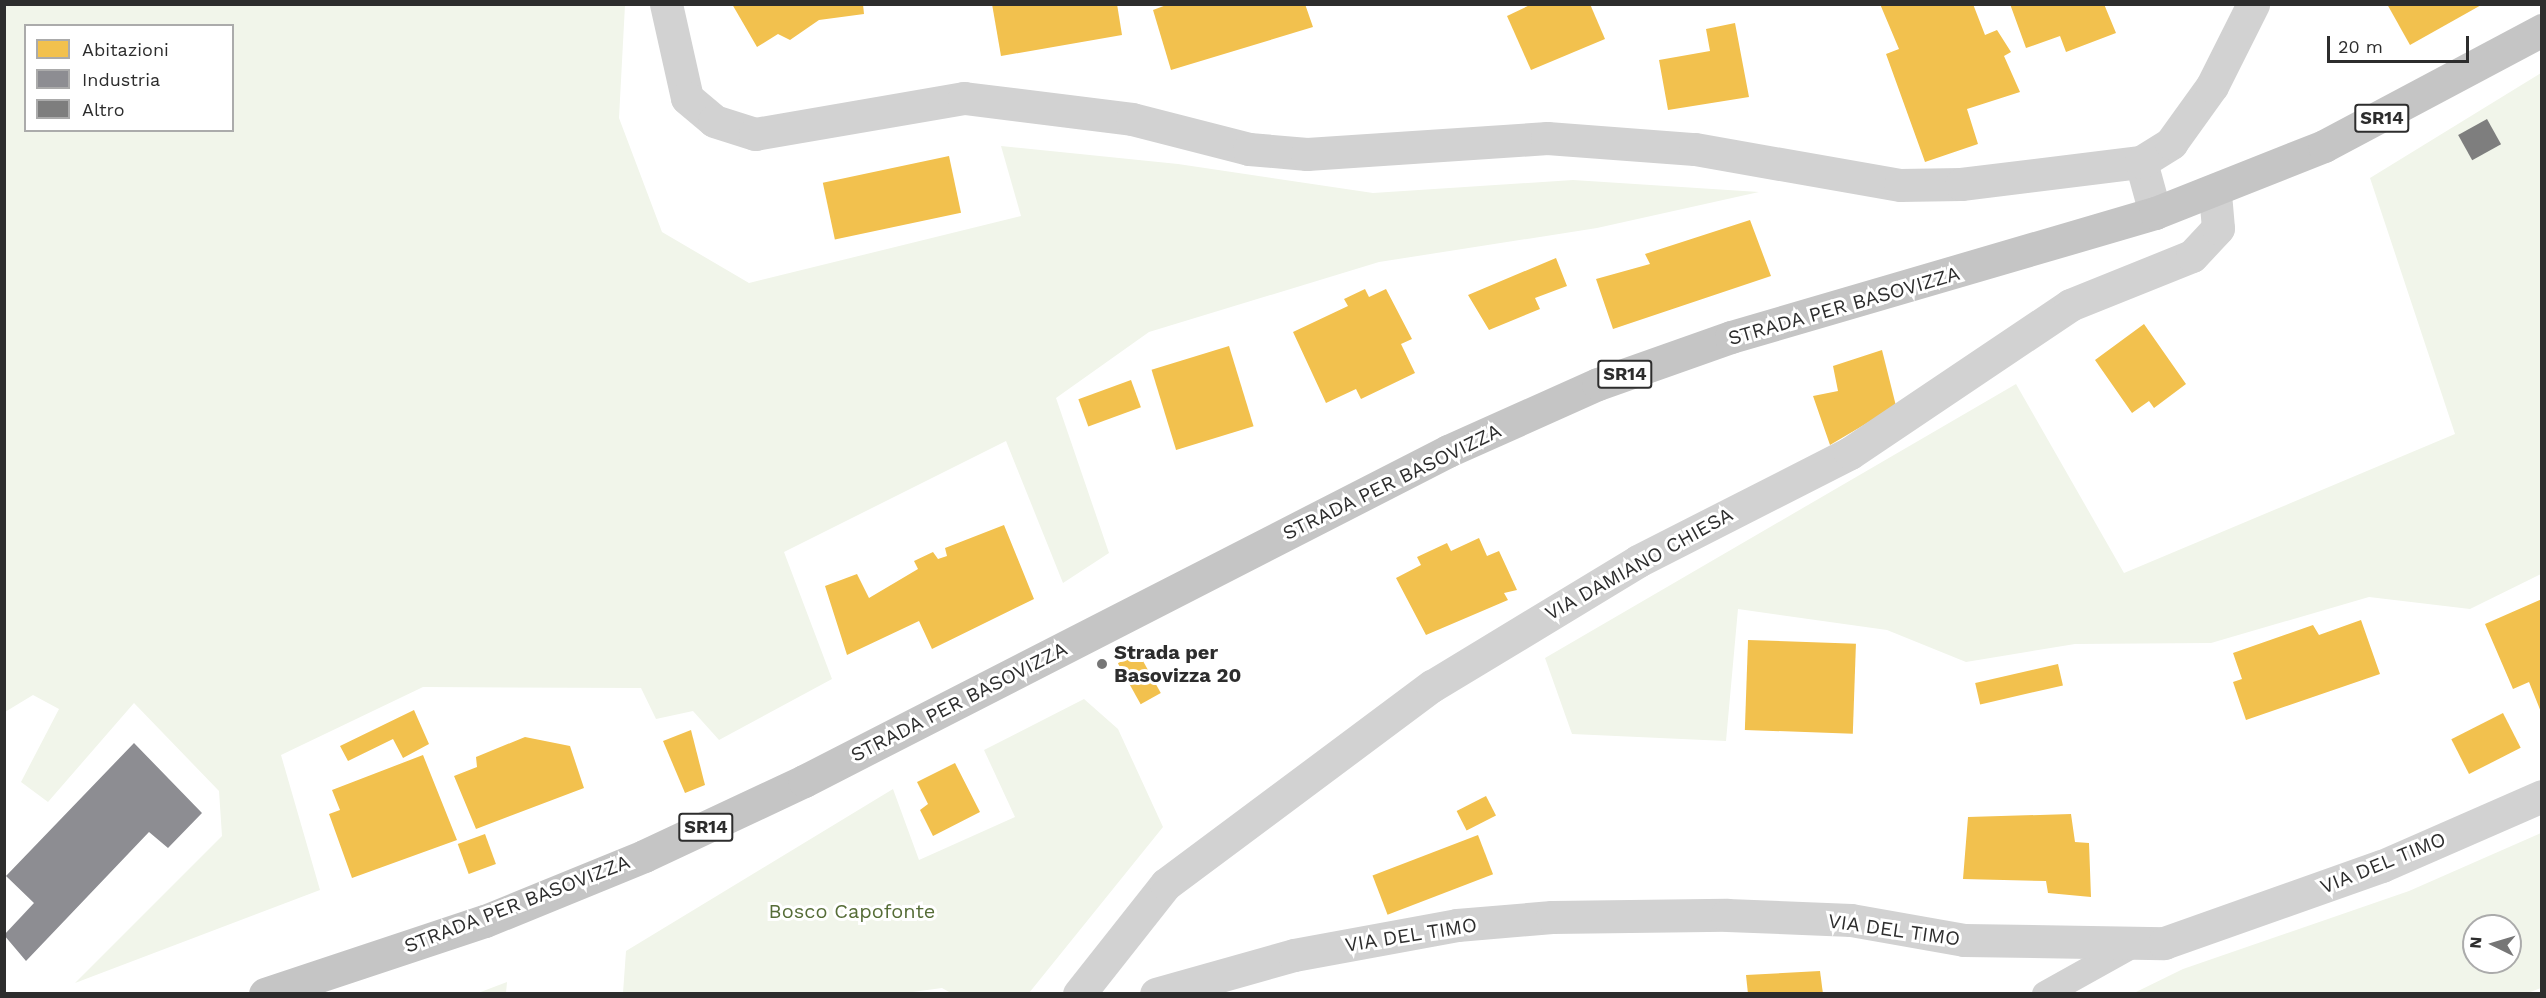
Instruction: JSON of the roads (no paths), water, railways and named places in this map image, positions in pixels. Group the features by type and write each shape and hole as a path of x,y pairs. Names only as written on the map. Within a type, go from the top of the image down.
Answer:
{"main road":[{"name":"STRADA PER BASOVIZZA","path":"265,993 485,921 644,856 804,781 1449,451 1598,384 1731,337 2155,213 2324,146 2541,30"}],"street":[{"path":"666,4 687,98 714,121 755,134 964,98 1132,119 1249,149 1307,154 1582,140 1695,149 1900,185 1962,184 2141,162 2171,143 2212,86 2253,4"},
{"path":"2141,162 2155,213"},
{"name":"VIA DAMIANO CHIESA","path":"1079,993 1166,884 1432,686 1638,561 1850,453 2070,305 2192,256 2218,228 2215,190"},
{"name":"VIA DEL TIMO","path":"1156,993 1294,955 1457,925 1552,917 1851,920 1965,940 2164,943 2254,914 2382,866 2541,796"}],"lane":[{"path":"2045,993 2135,944"}],"place":[{"name":"Strada per Basovizza 20","path":"1102,664"}],"park label":[{"name":"Bosco Capofonte","path":"852,911"}]}
